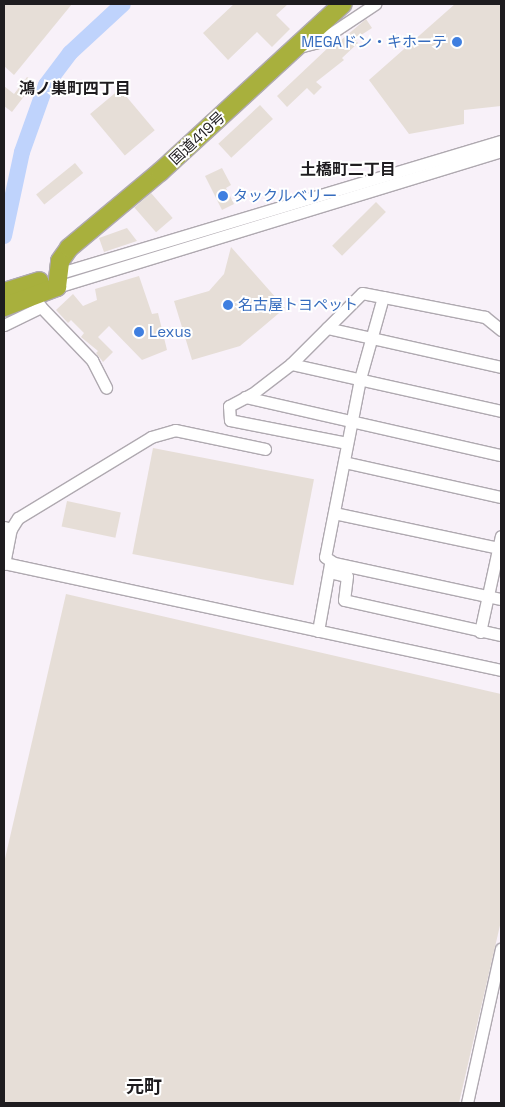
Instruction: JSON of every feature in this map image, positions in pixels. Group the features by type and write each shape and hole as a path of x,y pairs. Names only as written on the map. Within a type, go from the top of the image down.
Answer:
{"highway":[{"name":"国道419号","path":"57,281 69,248 160,172 343,4"},
{"path":"4,292 57,281"},
{"path":"4,306 37,301 57,281"}],"street":[{"path":"295,48 318,42 375,4"},
{"path":"57,281 501,141"},
{"path":"57,281 501,152"},
{"path":"347,443 230,420 228,406 246,398 291,364 362,293 485,317 501,330"},
{"path":"318,630 330,566 325,556 360,379 382,296"},
{"path":"4,325 37,301 92,360 106,388"},
{"path":"327,328 501,367"},
{"path":"291,364 501,411"},
{"path":"246,398 501,455"},
{"path":"265,449 175,430 151,437 18,518 7,528 4,564 501,670"},
{"path":"344,462 501,498"},
{"path":"334,513 499,548"},
{"path":"481,632 501,536"},
{"path":"330,566 501,599"},
{"path":"349,571 344,600 501,635"},
{"path":"467,1103 501,949"}],"building":[{"path":"4,4 72,4 14,75 4,66"},
{"path":"234,4 288,4 276,15 290,29 272,47 257,32 228,60 203,33"},
{"name":"MEGAドン・キホーテ","path":"455,4 501,4 501,106 464,110 464,124 409,134 369,80"},
{"path":"366,19 372,28 355,39 358,43 342,58 344,60 316,82 322,87 314,95 307,88 287,107 277,96 331,45 333,47"},
{"path":"27,77 35,82 12,112 4,106 4,86 14,94"},
{"path":"120,89 155,130 125,155 90,114"},
{"path":"260,105 273,119 231,158 218,144"},
{"path":"75,163 83,173 44,205 36,194"},
{"name":"タックルベリー","path":"222,168 231,185 226,188 234,204 222,210 205,176"},
{"path":"151,193 173,218 156,232 134,207"},
{"path":"376,202 386,212 342,256 332,246"},
{"path":"127,228 137,241 104,252 99,238"},
{"name":"名古屋トヨペット","path":"231,247 285,308 240,346 192,360 174,301 209,291 224,274"},
{"name":"Lexus","path":"139,276 152,314 158,313 167,350 142,360 109,326 98,337 113,352 103,362 96,353 98,351 81,337 84,333 71,320 68,323 56,310 73,294 83,306 97,300 95,289"},
{"path":"153,448 314,479 293,585 132,554"},
{"path":"67,501 121,512 115,538 62,526"},
{"path":"66,594 501,694 501,921 459,1103 4,1103 4,863"}],"waterway":[{"path":"4,236 22,152 46,85 70,53 123,4"}],"place":[{"name":"MEGAドン・キホーテ","path":"457,42"},
{"name":"タックルベリー","path":"223,196"},
{"name":"名古屋トヨペット","path":"228,305"},
{"name":"Lexus","path":"139,332"}],"district":[{"name":"鴻ノ巣町四丁目","path":"75,89"},
{"name":"土橋町二丁目","path":"348,170"},
{"name":"元町","path":"144,1087"}]}
